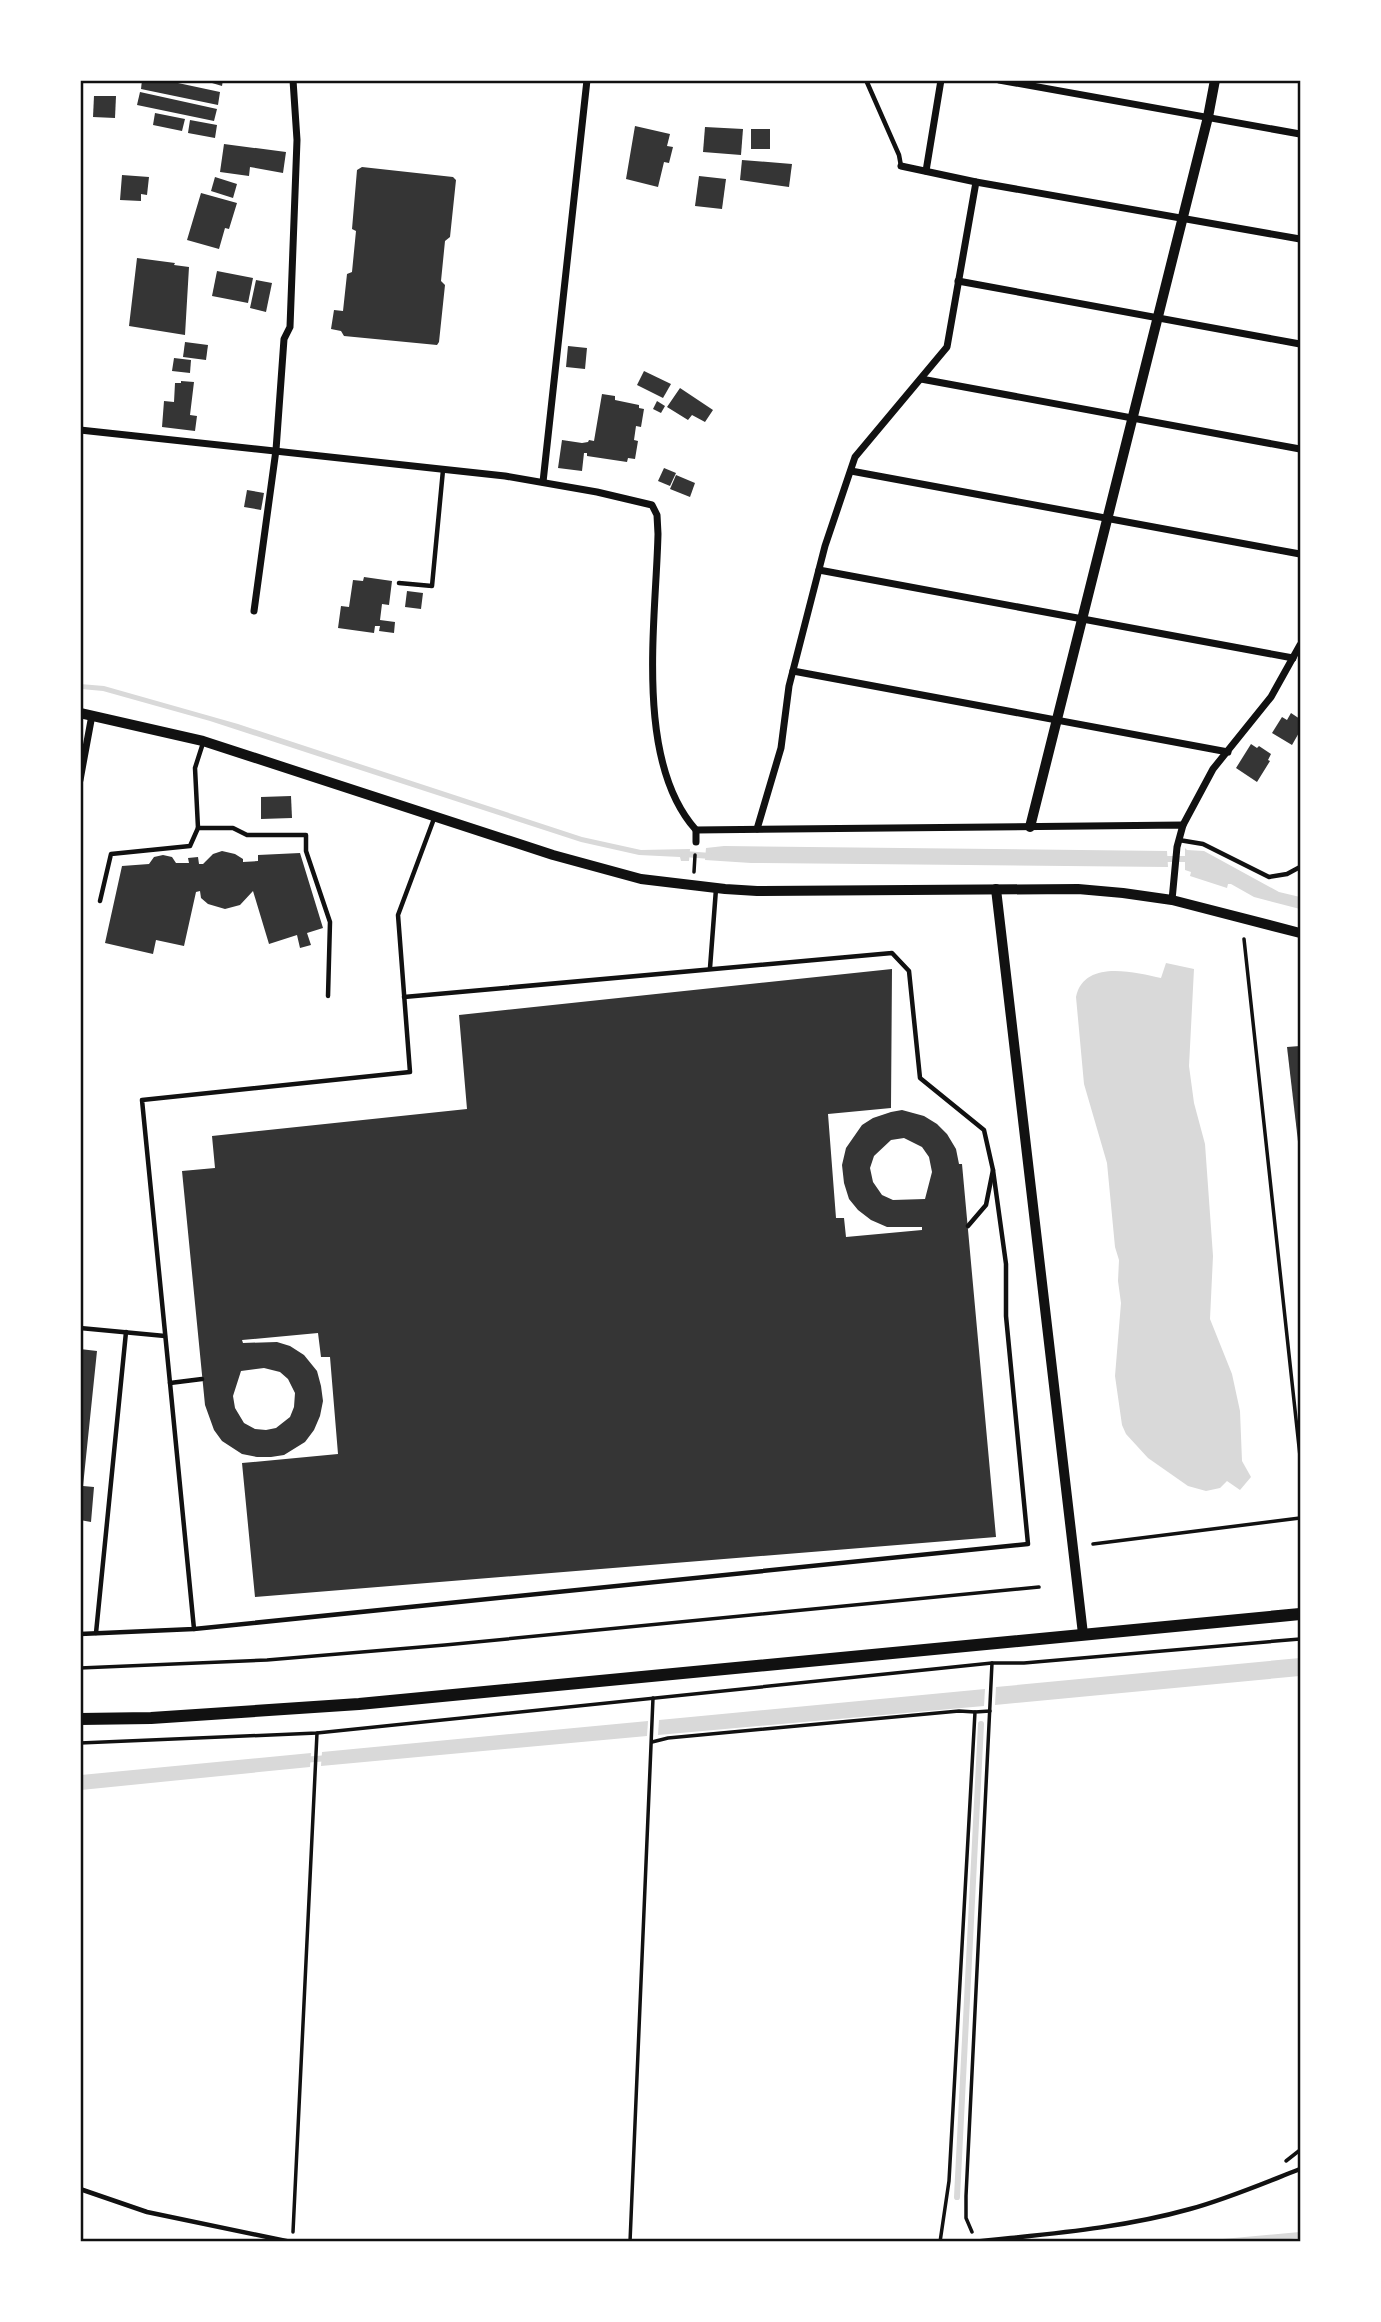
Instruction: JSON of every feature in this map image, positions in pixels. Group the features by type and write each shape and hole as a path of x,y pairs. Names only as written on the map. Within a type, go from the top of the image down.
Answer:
{"main road":[{"path":"80,1719 151,1718 359,1704 1300,1614"}],"street":[{"path":"254,611 276,450 284,339 290,327 297,140 293,80"},
{"path":"543,482 586,80"},
{"path":"926,171 941,80"},
{"path":"999,80 1300,134"},
{"path":"1030,827 1208,117 1214,80"},
{"path":"901,166 976,182 1300,239"},
{"path":"757,829 781,748 793,671 819,570 850,471 855,457 947,347 976,182"},
{"path":"958,281 1300,344"},
{"path":"920,379 1300,449"},
{"path":"80,430 543,482 652,505 657,515 653,698 657,737 669,783 685,819 696,830 696,842"},
{"path":"850,471 1300,554"},
{"path":"819,570 1293,658"},
{"path":"1172,900 1177,843 1183,825 1213,769 1270,697 1300,645"},
{"path":"793,671 1227,752"},
{"path":"80,713 203,741 608,871 660,882 757,891 1078,889 1172,900 1300,933"},
{"path":"80,780 92,715"},
{"path":"696,830 1183,825"},
{"path":"996,889 1083,1634"}],"lane":[{"path":"866,80 899,155 901,166"},
{"path":"399,583 432,586 443,470"},
{"path":"100,901 111,854 190,846 198,828 195,768 203,741"},
{"path":"194,1629 142,1100 410,1072 398,915 435,815"},
{"path":"198,828 233,828 247,835 306,835 306,851 330,922 328,996"},
{"path":"1177,843 1203,844 1269,877 1287,874 1300,867"},
{"path":"710,968 716,888"},
{"path":"80,1634 194,1629 1028,1544 1006,1316 1006,1264 993,1170 984,1130 920,1078 909,971 892,953 404,997"},
{"path":"968,1226 986,1205 993,1170"},
{"path":"80,1328 165,1336"},
{"path":"96,1633 126,1332"},
{"path":"170,1383 202,1379"},
{"path":"974,2241 1052,2234 1145,2220 1191,2209 1300,2169"},
{"path":"80,2189 147,2212 291,2242"}],"path":[{"path":"1244,939 1300,1456"},
{"path":"1093,1544 1300,1518"},
{"path":"80,1668 267,1660 445,1645 1039,1587"},
{"path":"80,1743 317,1733 936,1671 992,1663 1024,1663 1300,1639"},
{"path":"974,2241 967,2218 966,2196 992,1644"},
{"path":"630,2242 653,1698"},
{"path":"652,1740 975,1712 990,1708"},
{"path":"940,2242 950,2181 975,1712"},
{"path":"291,2242 317,1733"}],"shaded area":[{"path":"80,684 104,686 238,724 582,837 641,850 690,849 689,861 681,861 680,857 639,855 581,842 210,721 103,691 81,689"},
{"path":"724,846 1167,851 1168,867 751,863 705,860 706,848"},
{"path":"1185,848 1204,851 1279,892 1300,897 1300,909 1254,897 1231,884 1228,884 1227,888 1190,876 1191,872 1185,870"},
{"path":"1166,963 1194,969 1189,1066 1194,1103 1205,1144 1213,1256 1210,1319 1232,1374 1240,1411 1242,1461 1251,1477 1240,1490 1227,1481 1220,1488 1206,1491 1188,1486 1148,1458 1126,1434 1122,1425 1115,1376 1121,1303 1119,1260 1115,1247 1107,1163 1084,1084 1076,997 1081,985 1089,977 1099,973 1124,971 1161,978"},
{"path":"1300,1658 1300,1676 995,1705 996,1687"},
{"path":"985,1689 984,1706 658,1735 659,1720"},
{"path":"648,1721 647,1736 321,1766 322,1752"},
{"path":"311,1753 310,1767 81,1790 81,1775"}],"building":[{"path":"142,80 164,80 220,92 218,105 141,89"},
{"path":"202,80 223,80 222,86"},
{"path":"140,92 217,109 214,121 137,105"},
{"path":"94,96 116,96 115,118 93,117"},
{"path":"155,113 185,119 182,131 153,125"},
{"path":"190,120 217,125 215,138 188,133"},
{"path":"635,126 670,134 667,146 673,147 669,163 664,162 658,187 626,179"},
{"path":"705,127 743,129 741,155 703,152"},
{"path":"751,129 770,129 770,149 751,149"},
{"path":"224,144 286,152 283,173 250,167 249,176 220,172"},
{"path":"742,160 792,164 789,187 740,180"},
{"path":"362,167 453,177 456,180 450,237 445,241 441,281 445,285 437,345 344,336 341,331 331,329 334,310 343,311 347,274 352,272 356,231 352,229 357,170"},
{"path":"122,175 149,177 147,195 141,194 141,201 120,200"},
{"path":"699,176 726,179 722,209 695,206"},
{"path":"215,177 237,184 233,198 211,191"},
{"path":"201,193 237,203 219,249 187,240"},
{"path":"137,258 189,267 185,335 129,326"},
{"path":"217,271 253,278 248,303 212,296"},
{"path":"256,280 272,283 266,312 250,308"},
{"path":"185,342 208,345 206,360 183,357"},
{"path":"568,346 587,348 585,369 566,367"},
{"path":"174,358 191,360 190,373 172,371"},
{"path":"644,371 671,384 663,398 637,385"},
{"path":"194,382 190,415 197,416 195,431 162,427 164,401 174,402 175,383"},
{"path":"680,388 713,410 705,422 692,415 688,420 667,407"},
{"path":"602,394 615,396 615,400 639,405 639,408 644,409 641,427 636,426 634,440 638,441 635,459 628,458 627,462 587,456 587,453 584,453 582,471 558,468 562,440 582,443 594,441"},
{"path":"657,401 665,406 661,413 653,409"},
{"path":"664,468 676,473 670,486 658,481"},
{"path":"676,475 695,483 690,497 670,489"},
{"path":"247,490 264,493 261,510 244,507"},
{"path":"364,577 392,581 389,605 382,604 380,620 395,622 394,633 379,631 380,626 375,626 374,633 338,628 341,606 349,607 353,580 363,581"},
{"path":"407,591 423,593 421,609 405,607"},
{"path":"1291,713 1300,719 1300,731 1292,745 1272,733 1282,717 1287,720"},
{"path":"1251,744 1271,754 1268,760 1270,761 1257,782 1236,768"},
{"path":"291,796 292,818 261,819 261,797"},
{"path":"222,851 235,854 243,859 243,862 258,861 258,855 300,853 323,928 307,933 311,945 300,948 297,935 269,944 253,891 240,905 225,909 208,904 201,898 200,891 196,892 184,946 156,940 153,954 105,943 122,866 149,864 154,857 163,855 172,857 176,863 189,863 188,858 198,857 199,864 203,864 213,854"},
{"path":"892,969 891,1108 828,1114 836,1218 844,1218 846,1237 922,1230 922,1227 887,1227 858,1210 849,1199 844,1183 842,1165 846,1148 862,1125 873,1118 902,1110 924,1116 947,1134 956,1149 959,1164 962,1164 996,1537 255,1597 242,1463 338,1454 330,1357 321,1357 318,1333 242,1340 243,1343 277,1342 304,1355 317,1371 323,1401 314,1430 305,1442 284,1455 257,1457 242,1454 222,1441 214,1430 205,1405 182,1171 215,1168 212,1136 467,1109 459,1015","holes":["904,1138 922,1147 929,1157 932,1172 925,1199 893,1200 882,1195 873,1182 870,1168 874,1156 891,1140","264,1368 280,1372 288,1379 295,1393 290,1417 276,1428 266,1430 255,1429 244,1423 235,1408 233,1396 241,1371"]},
{"path":"1300,1046 1300,1150 1299,1150 1287,1047"},
{"path":"80,1349 97,1351 83,1486 94,1487 91,1522 80,1520"}],"waterway":[{"path":"684,854 711,856"},
{"path":"1160,859 1191,859"},
{"path":"957,2197 981,1724"},
{"path":"302,1760 329,1758"},
{"path":"1223,2242 1300,2235"}]}
